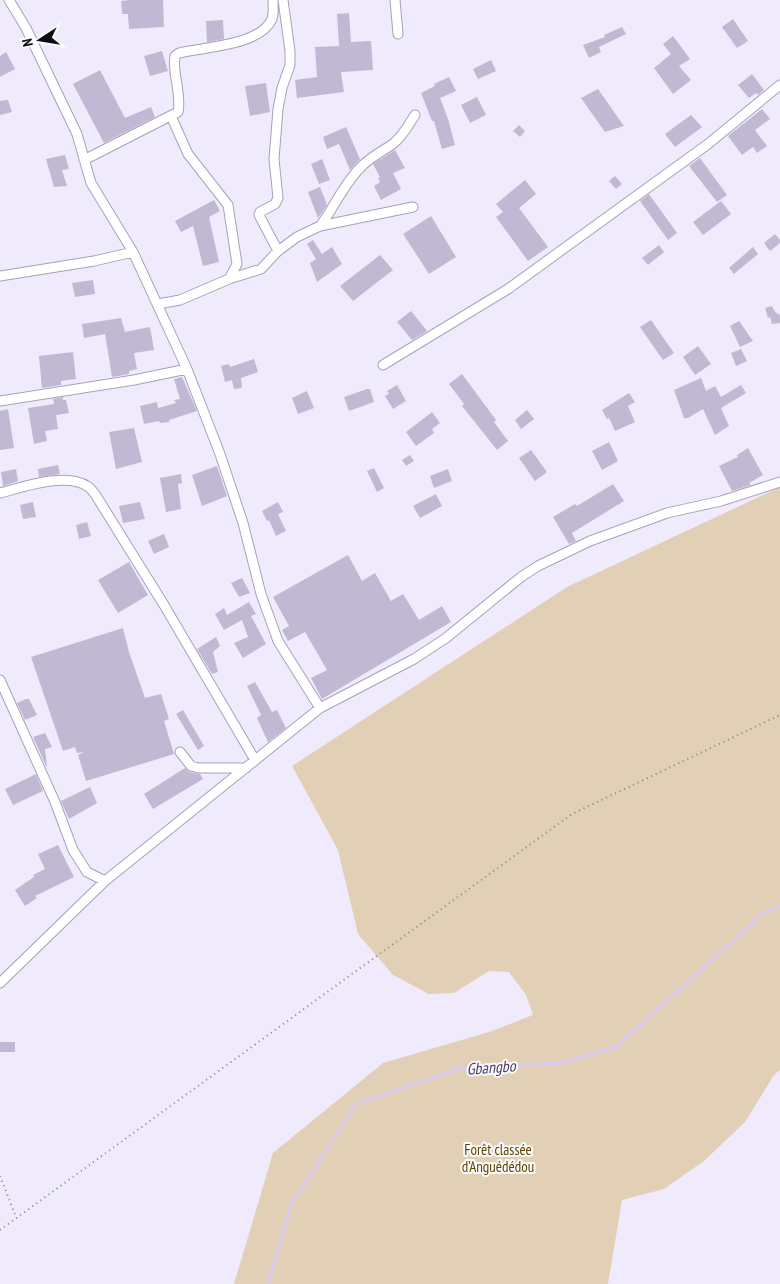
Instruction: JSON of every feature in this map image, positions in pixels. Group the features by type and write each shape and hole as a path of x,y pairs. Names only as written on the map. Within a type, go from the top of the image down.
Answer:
{"street":[{"path":"9,0 26,28 77,134 91,183 133,252 187,369 220,454 243,523 261,594 278,641 320,708"},
{"path":"84,160 178,112 180,104 177,94 175,56 179,53 228,45 250,37 262,30 271,21 274,13 273,0"},
{"path":"278,251 259,215 260,212 275,204 278,198 274,159 278,109 282,88 290,65 283,0"},
{"path":"395,0 398,34"},
{"path":"383,365 508,289 708,144 780,85"},
{"path":"320,226 358,170 373,155 395,142 415,115"},
{"path":"170,116 188,154 228,205 237,264 229,279"},
{"path":"158,304 180,300 229,279 261,269 278,251 297,237 320,226 413,207"},
{"path":"0,276 94,261 133,252"},
{"path":"0,401 134,380 187,369"},
{"path":"0,493 59,480 74,481 87,485 95,494 164,605 255,760"},
{"path":"0,983 105,881 320,708 414,659 446,638 521,577 538,566 590,541 667,513 722,501 780,482"},
{"path":"0,680 55,802 73,850 87,872 105,881"},
{"path":"180,752 191,766 199,768 246,768"}],"path":[{"path":"0,1230 572,814 780,715"},
{"path":"0,1176 16,1217"}],"green space":[{"name":"Forêt classée d’Anguédédou","path":"780,487 780,1070 774,1075 745,1122 704,1161 664,1189 622,1200 608,1284 234,1284 273,1153 383,1063 489,1032 533,1015 526,995 509,972 489,971 454,993 429,994 393,975 358,934 338,850 292,766 567,587"}],"building":[{"path":"163,0 164,27 129,29 128,14 122,14 121,1"},
{"path":"349,13 351,42 371,41 373,70 341,72 344,92 297,98 295,80 317,77 315,47 339,46 337,14"},
{"path":"733,19 748,41 737,48 722,27"},
{"path":"223,20 224,39 207,42 206,21"},
{"path":"622,27 626,34 599,47 601,52 589,58 583,45 605,37 604,35"},
{"path":"673,36 690,59 679,66 691,80 673,94 654,68 671,54 663,44"},
{"path":"162,51 168,71 150,76 144,56"},
{"path":"6,52 15,69 0,77 0,56"},
{"path":"491,60 496,71 478,79 473,69"},
{"path":"100,70 125,118 151,107 155,117 104,143 73,84"},
{"path":"752,74 764,90 758,95 756,93 749,98 738,85"},
{"path":"449,77 456,91 440,98 455,145 442,149 434,121 432,121 421,93"},
{"path":"266,83 270,112 250,116 245,86"},
{"path":"598,89 624,126 605,132 581,98"},
{"path":"477,97 486,115 470,123 461,105"},
{"path":"8,100 12,112 0,115 0,101"},
{"path":"762,109 770,119 755,130 767,146 757,153 753,147 742,155 728,136"},
{"path":"691,115 702,127 675,147 665,134"},
{"path":"519,125 525,131 520,137 513,131"},
{"path":"346,127 360,159 350,170 339,144 327,149 323,137"},
{"path":"395,150 405,168 393,173 401,189 381,200 374,186 380,182 378,178 380,177 373,164"},
{"path":"65,155 69,169 62,170 67,186 54,187 46,159"},
{"path":"700,158 727,195 717,202 689,166"},
{"path":"322,159 330,180 319,184 311,164"},
{"path":"615,176 622,184 616,189 609,181"},
{"path":"525,180 536,194 519,208 548,247 528,261 496,217 503,212 496,204"},
{"path":"320,187 327,205 318,218 308,192"},
{"path":"649,194 677,233 668,240 640,201"},
{"path":"214,200 220,211 209,217 219,262 203,266 193,226 181,232 175,221"},
{"path":"721,201 731,214 703,235 693,222"},
{"path":"431,216 456,257 429,274 403,234"},
{"path":"775,234 780,243 770,251 764,243"},
{"path":"313,240 322,254 332,247 342,264 317,282 310,263 316,259 307,244"},
{"path":"659,245 664,252 648,265 642,258"},
{"path":"753,247 758,254 734,274 729,268"},
{"path":"380,255 393,270 353,301 340,286"},
{"path":"93,280 95,294 75,297 72,283"},
{"path":"772,306 775,312 780,315 780,323 772,324 770,317 768,318 765,308"},
{"path":"411,311 427,331 412,340 397,322"},
{"path":"121,318 125,332 150,327 154,350 134,353 137,369 129,371 129,374 112,377 105,334 84,338 82,324"},
{"path":"651,320 674,353 663,360 640,327"},
{"path":"739,321 753,341 740,347 730,326"},
{"path":"698,346 711,364 695,375 683,357"},
{"path":"741,349 747,361 736,366 731,353"},
{"path":"73,352 76,379 61,381 61,385 42,388 39,356"},
{"path":"254,359 258,372 241,378 242,388 234,389 232,380 225,382 221,366 229,364 230,367"},
{"path":"462,374 496,420 494,422 508,441 497,450 462,406 464,404 449,384"},
{"path":"182,377 197,411 169,420 170,422 160,423 159,421 144,424 140,406 157,402 158,408 176,403 174,400 180,399 174,379"},
{"path":"701,378 706,391 715,386 721,397 741,385 746,393 721,408 729,426 715,435 703,409 688,418 684,418 674,390"},
{"path":"397,385 406,401 393,409 385,396 389,394 387,391"},
{"path":"370,389 374,402 349,411 344,397"},
{"path":"307,391 314,408 298,414 292,398"},
{"path":"629,393 635,402 628,406 635,422 615,431 609,418 607,419 602,410"},
{"path":"63,397 63,400 66,400 69,413 56,415 58,429 45,431 47,441 34,444 28,408 54,404 53,399"},
{"path":"8,409 14,448 0,450 0,411"},
{"path":"527,410 534,419 521,429 515,420"},
{"path":"432,412 440,423 432,429 434,433 416,446 406,432"},
{"path":"134,428 142,462 116,469 109,432"},
{"path":"609,442 618,461 602,470 592,451"},
{"path":"748,448 763,475 749,483 751,485 732,491 719,466 738,457 737,455"},
{"path":"531,450 547,472 535,481 519,458"},
{"path":"410,455 414,461 406,466 402,460"},
{"path":"58,465 60,474 39,477 38,469"},
{"path":"217,466 227,496 202,506 192,475"},
{"path":"374,468 384,488 377,492 367,471"},
{"path":"16,469 18,481 3,486 1,472"},
{"path":"448,469 452,481 434,488 430,476"},
{"path":"181,474 182,483 178,484 181,509 166,512 160,478"},
{"path":"613,484 624,501 572,533 576,541 569,544 553,517 575,504 577,506"},
{"path":"436,494 442,506 420,518 413,506"},
{"path":"33,502 36,517 23,519 20,505"},
{"path":"140,502 145,519 123,523 119,506"},
{"path":"278,502 283,512 278,514 286,531 276,536 269,520 267,521 262,511"},
{"path":"87,522 91,536 79,539 76,525"},
{"path":"164,534 169,547 154,554 148,541"},
{"path":"348,555 362,581 375,573 391,601 403,594 419,620 442,606 451,622 322,699 311,678 327,670 305,632 288,641 282,630 289,626 273,597"},
{"path":"129,562 148,595 118,613 98,580"},
{"path":"242,578 250,593 239,597 231,583"},
{"path":"249,602 256,614 251,616 266,644 243,658 234,643 248,637 242,620 224,630 215,614 224,608 227,615"},
{"path":"123,628 145,698 161,694 169,719 164,721 174,754 86,781 78,755 84,752 77,753 75,747 63,751 31,657"},
{"path":"216,637 220,646 213,652 218,672 212,674 197,649"},
{"path":"255,682 272,712 277,710 286,728 268,742 257,718 261,715 247,686"},
{"path":"29,699 37,715 25,720 17,703"},
{"path":"183,710 204,746 198,750 176,714"},
{"path":"45,733 52,747 45,749 47,766 33,737"},
{"path":"185,768 189,772 200,774 203,779 153,809 144,794"},
{"path":"36,774 43,791 13,805 5,789"},
{"path":"90,787 97,803 69,819 61,801"},
{"path":"58,845 74,877 35,896 37,898 25,906 15,890 34,877 33,875 45,869 38,854"},
{"path":"0,1042 15,1042 15,1052 0,1052"}],"waterway":[{"name":"Gbangbo","path":"268,1284 291,1205 356,1104 461,1068 562,1063 616,1047 765,912 780,906"}]}
